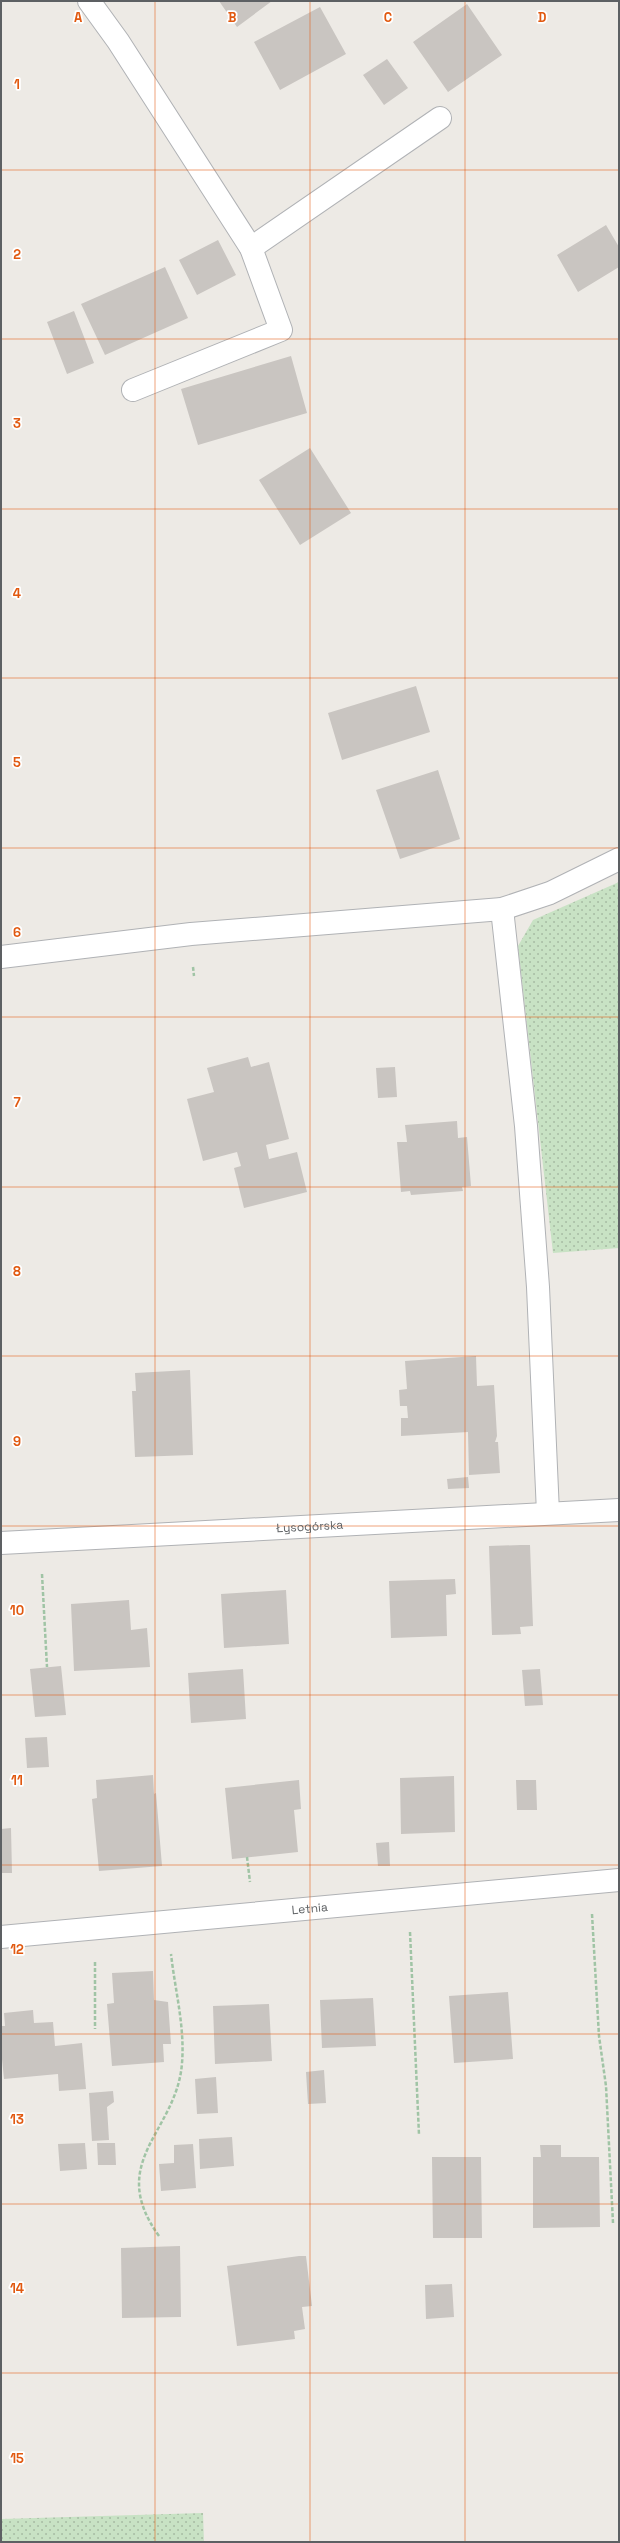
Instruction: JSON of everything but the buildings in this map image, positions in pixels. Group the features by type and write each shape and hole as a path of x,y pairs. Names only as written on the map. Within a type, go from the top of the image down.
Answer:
{"street":[{"path":"89,1 118,41 251,248 281,330 133,390"},
{"path":"251,248 440,118"},
{"path":"1,957 191,934 502,909 550,893 619,859"},
{"path":"502,909 527,1141 538,1287 548,1513"},
{"name":"Łysogórska","path":"1,1543 619,1510"},
{"name":"Letnia","path":"1,1937 619,1880"}],"path":[{"path":"41,1569 47,1668"},
{"path":"247,1857 251,1888"},
{"path":"592,1906 598,2036 606,2086 613,2223"},
{"path":"409,1924 419,2135"},
{"path":"159,2236 146,2219 139,2192 139,2176 148,2145 176,2096 182,2064 182,2035 171,1951"},
{"path":"95,1958 95,2029"}],"green space":[{"path":"619,882 619,1248 553,1253 518,946 533,920"},
{"path":"203,2513 204,2542 1,2542 1,2519"}]}
